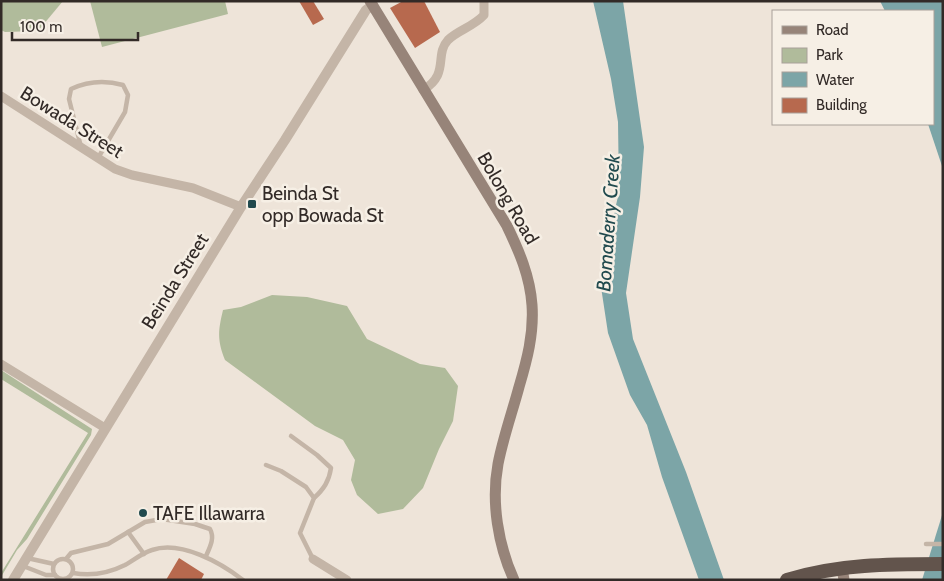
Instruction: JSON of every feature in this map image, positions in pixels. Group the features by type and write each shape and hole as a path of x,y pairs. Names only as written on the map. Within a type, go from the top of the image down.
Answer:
{"highway":[{"path":"787,580 838,574 892,563 943,564"}],"main road":[{"name":"Bolong Road","path":"371,3 507,226 521,255 531,292 532,330 529,353 504,437 496,482 498,525 504,552 514,580"}],"street":[{"path":"424,90 437,78 443,49 448,40 474,24 484,15 484,1"},
{"name":"Beinda Street","path":"13,580 242,207 371,3"},
{"name":"Bowada Street","path":"1,96 115,169 132,175 193,188 242,207"},
{"path":"1,364 105,428"},
{"path":"313,559 347,580"}],"lane":[{"path":"82,148 69,99 71,89 83,83 110,82 123,85 128,95 125,112 97,159"},
{"path":"291,436 331,468 329,480 322,491 314,498 300,533 313,559"},
{"path":"266,465 281,471 306,487 314,498"},
{"path":"66,559 71,553 108,544 145,522 162,519 195,524 210,529 212,534 206,556"},
{"path":"128,532 144,554"},
{"path":"926,544 943,544"},
{"path":"73,574 82,575 106,572 144,554 160,548 166,548 206,556 244,580"},
{"path":"66,559 72,563 73,574 68,579 57,578 53,570 54,564 59,560 66,559"},
{"path":"24,561 54,564"},
{"path":"24,561 46,575 55,575"}],"green space":[{"path":"1,1 63,1 38,31 5,32 1,30"},
{"path":"90,1 225,1 228,14 102,47"},
{"path":"272,295 307,297 347,306 367,339 420,364 445,368 458,386 453,421 423,488 403,509 378,514 357,495 351,480 355,460 343,440 315,426 225,360 219,335 223,310 241,307"},
{"path":"1,370 92,429 91,435 27,539 17,550 1,577 1,573 88,433 1,379"}],"water":[{"path":"593,1 623,1 644,147 640,197 626,293 633,339 686,472 724,580 699,580 662,477 647,425 630,395 608,333 601,287 608,240 619,192 618,122 611,79"},
{"path":"880,1 943,1 943,169 928,125 934,125 934,10 884,10"},
{"path":"943,512 943,580 922,580"}],"building":[{"path":"299,1 313,1 324,19 313,25"},
{"path":"403,1 424,1 440,32 415,48 390,8"},
{"path":"179,558 204,574 201,580 166,580"}],"place":[{"name":"Beinda St opp Bowada St","path":"252,204"},
{"name":"TAFE Illawarra","path":"143,513"}],"water label":[{"name":"Bomaderry Creek","path":"608,223"}]}
